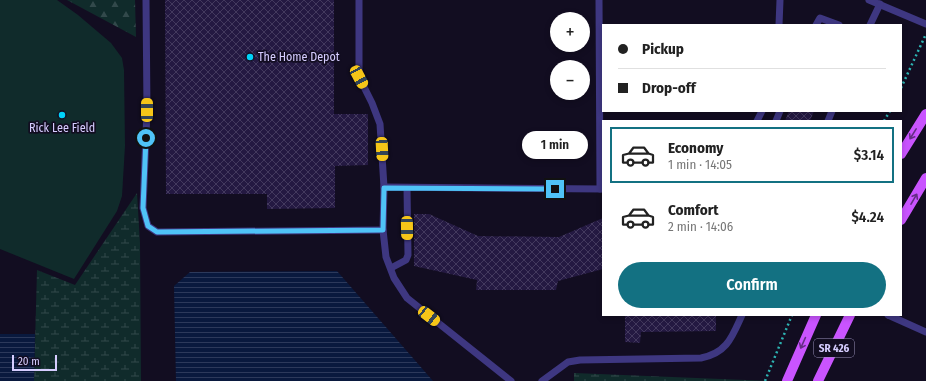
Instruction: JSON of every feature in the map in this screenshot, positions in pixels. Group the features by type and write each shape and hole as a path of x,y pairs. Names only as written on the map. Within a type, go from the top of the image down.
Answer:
{"main road":[{"path":"902,152 926,114"},
{"path":"902,218 926,178"},
{"name":"SR 426","path":"786,381 816,316"},
{"name":"SR 426","path":"818,381 850,316"}],"lane":[{"path":"146,0 147,110 143,208 148,226 157,232 383,230"},
{"path":"359,0 359,77 372,103 380,124 384,188 383,230 386,257 394,278 407,298 511,381"},
{"path":"384,188 601,189 600,0"},
{"path":"779,24 780,0"},
{"path":"870,0 926,24"},
{"path":"870,24 880,4"},
{"path":"817,24 820,18 836,24"},
{"path":"391,268 406,260 408,255 407,188"},
{"path":"542,381 568,362 580,360 701,358 713,356 728,344 742,316"},
{"path":"890,316 926,332"}],"path":[{"path":"902,86 924,37"},
{"path":"765,381 792,316"}],"green space":[{"name":"Rick Lee Field","path":"0,0 57,0 78,15 111,43 122,58 124,70 125,146 122,196 117,211 74,279 0,249"},
{"path":"67,0 135,0 136,37"},
{"path":"137,193 140,243 141,381 34,381 37,270 75,285"},
{"path":"574,373 770,381 574,381"}],"water":[{"path":"337,271 433,381 176,381 174,286 190,272"},
{"path":"0,334 35,334 34,381 0,381"}],"building":[{"name":"The Home Depot","path":"165,0 334,0 334,114 368,114 368,165 335,166 335,208 267,209 267,194 166,194"},
{"path":"789,112 814,112 810,120 785,120"},
{"path":"414,214 429,214 478,236 559,237 602,218 602,269 558,281 556,290 476,290 477,280 414,266"},
{"path":"625,316 716,316 716,331 641,332 640,343 625,342"}],"place":[{"name":"The Home Depot","path":"250,57"},
{"name":"Rick Lee Field","path":"62,115"}],"route":[{"path":"146,138 143,208 148,226 157,232 383,230 384,188 555,189"}]}
